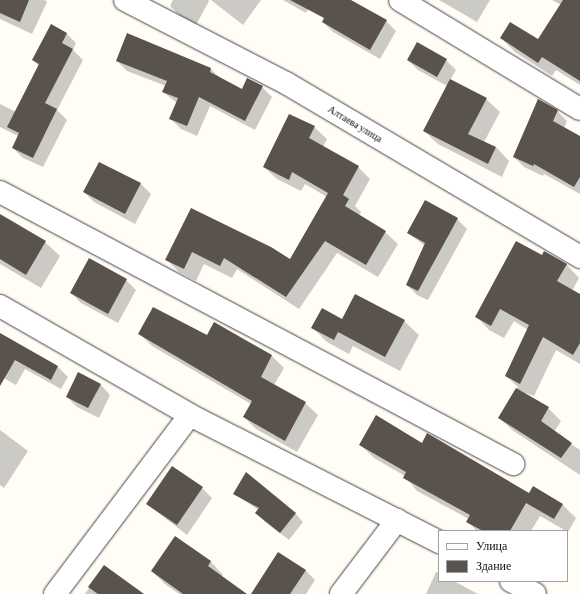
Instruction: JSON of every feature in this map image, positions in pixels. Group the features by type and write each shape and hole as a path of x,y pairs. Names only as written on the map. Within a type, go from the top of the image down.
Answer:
{"street":[{"name":"Алтаева улица","path":"125,0 286,83 580,257"},
{"path":"400,0 580,109"},
{"path":"0,192 513,464"},
{"path":"0,306 190,415 438,541"},
{"path":"55,594 190,415"},
{"path":"341,594 397,520"},
{"path":"513,582 535,594"}],"building":[{"path":"0,0 29,0 20,22 0,13"},
{"path":"290,0 351,0 387,20 370,50 322,22 324,18"},
{"path":"563,0 580,0 580,81 542,57 538,63 500,38 510,22 538,39"},
{"path":"51,24 67,33 62,43 73,49 45,103 57,109 33,158 12,148 19,133 7,127 39,64 32,60"},
{"path":"127,33 211,68 210,72 242,89 247,78 263,86 245,121 199,97 187,126 169,119 178,98 162,92 167,81 116,61"},
{"path":"417,42 447,59 437,77 407,60"},
{"path":"450,79 487,98 468,134 496,147 488,164 423,131"},
{"path":"538,99 558,110 553,121 580,136 580,177 574,187 534,164 533,166 513,157"},
{"path":"289,114 315,126 309,138 359,166 343,195 349,199 345,206 386,231 366,265 325,241 286,297 224,258 220,266 192,252 184,269 165,260 191,208 271,247 290,259 328,193 292,172 289,180 263,167"},
{"path":"99,162 141,183 125,214 83,192"},
{"path":"425,200 458,218 418,291 406,285 425,243 407,233"},
{"path":"0,214 46,241 26,275 0,259"},
{"path":"516,241 542,255 544,251 567,264 557,281 580,294 580,343 573,355 543,337 520,384 505,376 529,325 500,309 491,326 475,317"},
{"path":"89,258 127,279 108,314 70,293"},
{"path":"355,294 405,320 385,357 338,332 334,340 311,328 322,308 342,319"},
{"path":"153,307 207,335 214,322 272,355 261,377 306,402 285,441 243,417 252,401 138,334"},
{"path":"0,333 58,366 51,380 15,360 0,386"},
{"path":"78,372 101,384 88,408 66,397"},
{"path":"516,388 549,407 541,421 572,443 561,458 498,418"},
{"path":"376,415 422,443 427,433 529,493 533,486 563,504 554,519 526,503 511,530 481,530 466,522 470,515 403,478 406,472 359,445"},
{"path":"172,466 203,487 177,525 146,504"},
{"path":"246,472 296,513 280,533 255,513 259,508 233,494"},
{"path":"175,536 211,561 208,566 247,594 183,594 151,571"},
{"path":"278,552 306,570 290,594 251,594"},
{"path":"104,565 144,594 98,594 88,587"}]}
